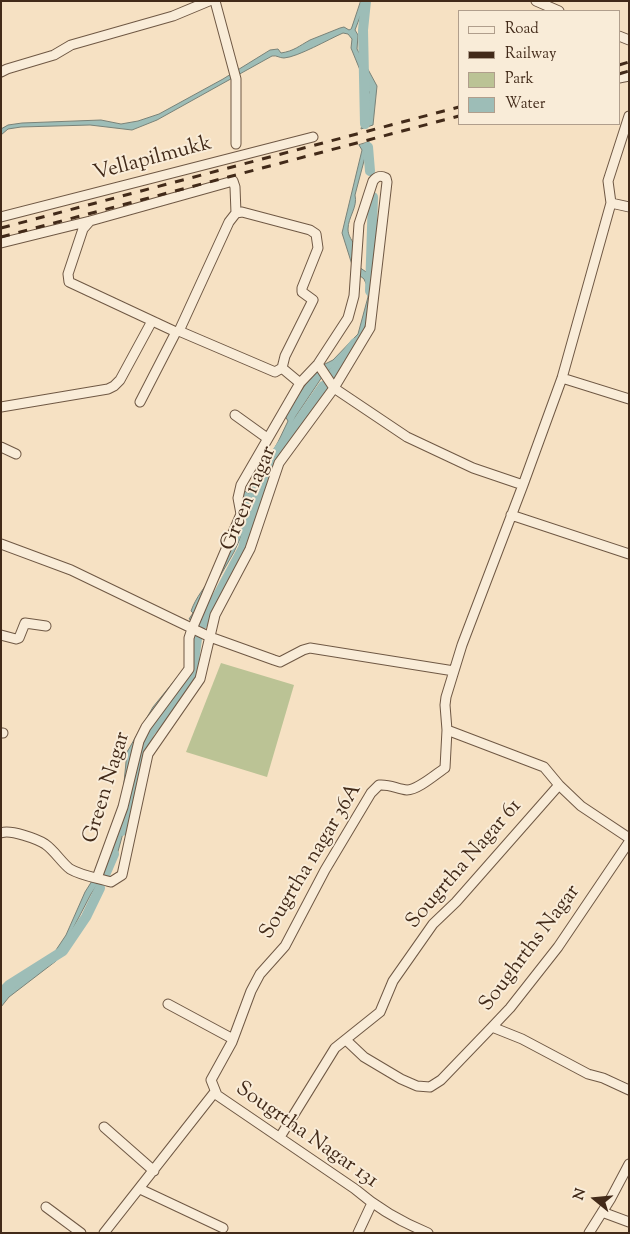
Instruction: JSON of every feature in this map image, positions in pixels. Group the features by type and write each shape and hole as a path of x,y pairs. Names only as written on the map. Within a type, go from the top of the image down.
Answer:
{"street":[{"path":"1,72 54,54 71,45 174,16 209,1"},
{"path":"215,1 236,80 236,144"},
{"path":"536,1 557,10"},
{"path":"629,116 608,181 611,203 629,207"},
{"name":"Vellapilmukk","path":"1,217 313,137"},
{"name":"Green nagar","path":"1,833 6,831 12,832 45,844 69,868 77,872 111,882 122,875 148,754 200,679 215,615 250,548 279,463 334,388 370,328 387,182 386,178 381,176 376,177 373,181 359,224 354,296 348,318 318,364"},
{"path":"1,243 90,222 234,181 236,187 236,213 140,402"},
{"name":"Sougrtha nagar 36A","path":"214,1094 217,1095 211,1080 233,1039 255,982 285,946 325,870 371,793 379,785 388,784 407,790 415,788 445,768 447,730 445,705 454,671 562,378 611,203"},
{"path":"90,222 83,229 68,274 69,282 177,332 275,372 282,368 285,356 314,300 302,292 302,288 318,248 316,234 310,230 242,212 236,213"},
{"path":"1,406 108,389 114,386 120,380 152,320"},
{"path":"318,364 334,388 407,437 473,468 523,485"},
{"name":"Green Nagar","path":"97,878 123,807 139,741 146,727 188,669 189,638 192,629 241,514 238,498 241,485 300,383 318,364"},
{"path":"282,368 300,383"},
{"path":"562,378 629,399"},
{"path":"235,415 267,438"},
{"path":"1,447 16,454"},
{"path":"511,515 629,554"},
{"path":"1,544 71,570 210,637 280,662 310,648 454,671"},
{"path":"1,635 19,638 25,623 46,626"},
{"path":"447,730 544,767 581,806 629,838"},
{"name":"Sougrtha Nagar 61","path":"280,1137 336,1048 380,1012 393,981 433,924 456,902 560,785"},
{"name":"Soughrths Nagar","path":"629,842 558,947 510,1008 492,1027 522,1039 588,1074 629,1090"},
{"path":"168,1004 233,1039"},
{"path":"346,1040 364,1057 401,1079 417,1086 430,1087 441,1080 492,1027"},
{"name":"Sougrtha Nagar 131","path":"104,1233 214,1094 268,1131 280,1137 372,1203 404,1223 428,1233"},
{"path":"104,1127 154,1171"},
{"path":"589,1233 629,1164"},
{"path":"140,1189 223,1228"},
{"path":"358,1233 372,1203"},
{"path":"46,1207 81,1233"},
{"path":"602,1212 629,1222"}],"green space":[{"path":"221,663 294,685 267,777 186,752"}],"water":[{"path":"361,1 366,1 355,30 358,35 357,49 377,86 373,125 361,129 369,92 351,48 352,39 348,34 343,33 290,57 272,56 157,120 132,130 90,125 21,127 8,129 1,135 1,129 8,125 22,123 101,120 121,124 159,114 223,79 270,50 278,49 281,53 286,52 340,28 351,29"},
{"path":"369,142 348,229 354,244 359,267 369,274 372,283 372,303 360,343 326,373 321,366 333,360 358,334 368,297 368,288 364,279 354,271 342,233 362,150 359,145"},
{"path":"317,368 322,377 296,416 278,454 262,480 250,505 245,528 234,552 219,578 205,596 195,622 189,619 193,613 191,611 223,555 244,491 249,493 288,421 285,416"},
{"path":"198,628 193,672 158,710 138,743 125,826 117,855 91,894 56,961 9,997 1,1007 1,995 46,961 66,935 85,892 97,873 122,803 127,752 153,707 183,670 188,660 190,643"}],"waterway":[{"path":"365,124 363,30 366,1"},
{"path":"368,147 370,171"},
{"path":"370,291 373,197"},
{"path":"331,376 355,343"},
{"path":"202,625 243,548 253,510 277,452 323,386"},
{"path":"122,831 140,753 150,732 191,683 197,639"},
{"path":"105,875 114,854"},
{"path":"1,993 9,985 63,951 86,917 100,888"}],"railway":[{"path":"620,65 629,62"},
{"path":"620,74 629,71"},
{"path":"1,228 458,107"},
{"path":"1,237 458,116"}]}
